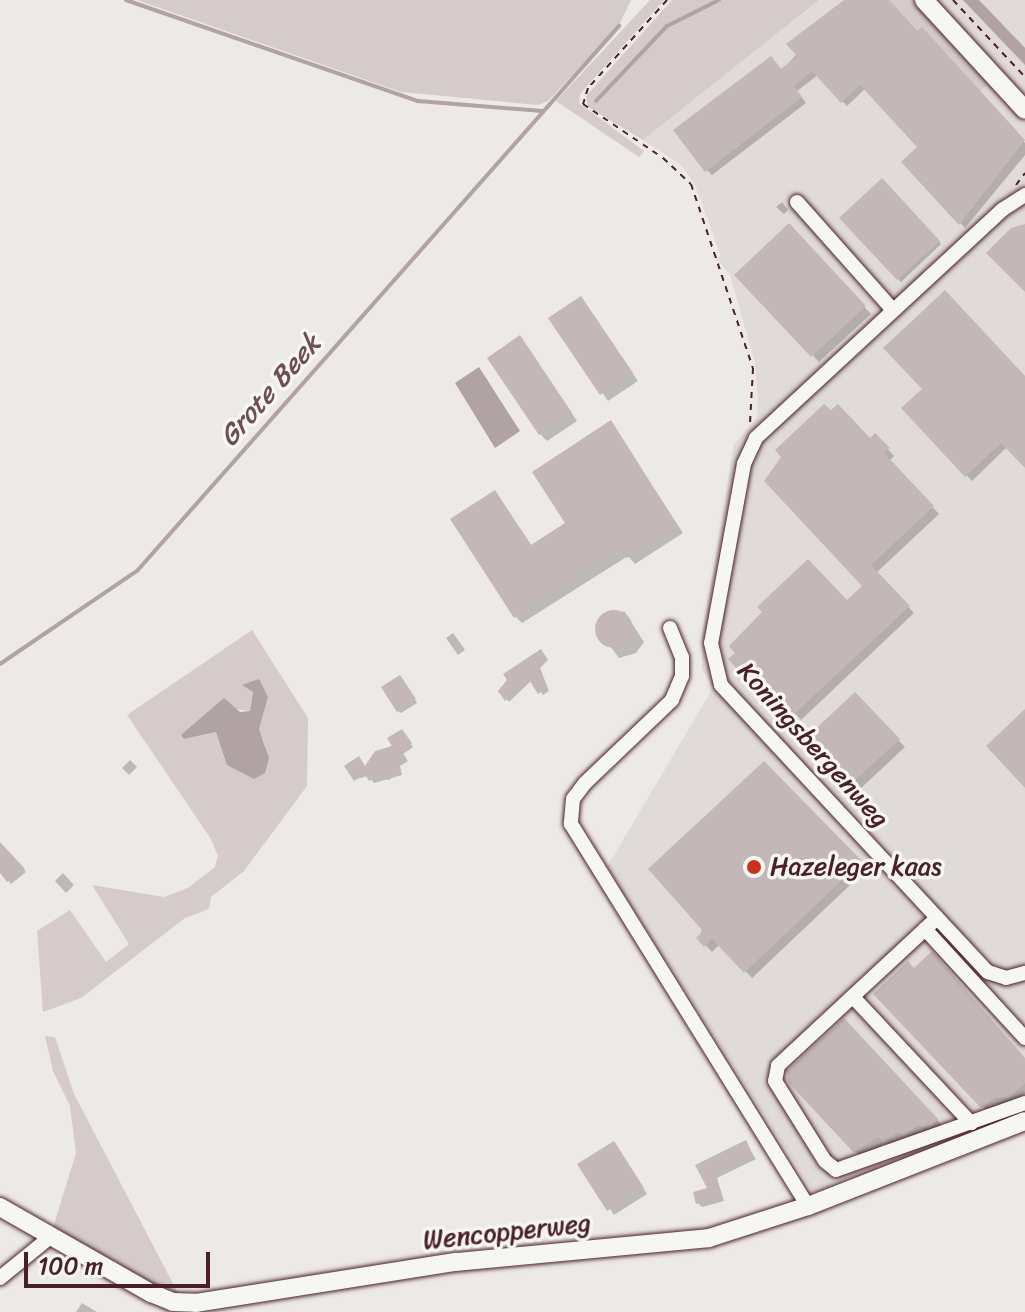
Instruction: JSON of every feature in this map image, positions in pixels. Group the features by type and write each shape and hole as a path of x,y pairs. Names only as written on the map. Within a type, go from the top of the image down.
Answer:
{"street":[{"path":"924,0 1025,110"},
{"path":"934,0 1025,95"},
{"name":"Koningsbergenweg","path":"1025,195 1002,210 763,429 750,449 711,658 732,697 988,972 1006,978 1025,973"},
{"path":"797,202 893,310"},
{"path":"670,628 682,657 682,676 672,700 585,783 573,799 571,824 808,1206"},
{"path":"682,657 711,658"},
{"path":"937,918 775,1072 780,1089 830,1168 844,1171 1025,1103"},
{"path":"925,929 1025,1038"},
{"path":"853,997 971,1123"},
{"name":"Wencopperweg","path":"0,1207 49,1238 183,1308 456,1262 709,1238 808,1206 1025,1121"},
{"path":"0,1278 49,1238"}],"path":[{"path":"667,0 588,88 583,104 663,158 691,184 753,368 750,425"},
{"path":"953,0 1025,77"}],"shaded area":[{"path":"137,0 631,0 618,27 548,101 538,105 401,92"},
{"path":"650,0 664,0 580,94 579,103 644,151 639,157 556,101"},
{"path":"672,0 819,0 643,140 588,107 586,96"},
{"path":"819,0 1025,0 1025,1114 813,1192 607,867 713,688 702,669 702,636 734,444 757,418 758,400 755,363 730,275 717,259 721,256 694,183 681,165 643,140"},
{"path":"888,0 918,0 979,65 1025,125 988,84 979,92"},
{"path":"963,0 979,0 1025,48 1025,65"},
{"path":"479,367 520,431 495,448 455,383"},
{"path":"252,630 308,718 307,786 244,871 211,897 209,909 185,918 81,998 43,1012 37,931 70,910 106,962 129,944 92,885 164,897 188,888 215,867 218,856 211,839 127,715","holes":["242,684 268,696 259,729 266,747 227,765 223,738 216,732 184,739 182,735 235,709 250,711 253,692"]},
{"path":"259,679 268,697 259,729 269,758 265,773 254,779 227,765 216,732 184,739 181,735 224,698 240,712 250,711 253,692 242,685"},
{"path":"45,1036 55,1037 74,1094 180,1297 51,1234 76,1153 70,1106 53,1071"}],"building":[{"path":"844,0 889,0 918,31 922,27 1025,140 959,225 901,162 917,147 860,85 841,103 812,71 794,86 802,97 705,172 673,130 771,56 781,69 797,56 786,44"},
{"path":"882,178 940,241 897,280 839,218"},
{"path":"789,223 866,306 811,357 734,275"},
{"path":"1025,224 1025,292 986,253 1011,228"},
{"path":"945,290 1025,376 1025,468 1001,443 965,477 901,408 922,389 883,348"},
{"path":"581,296 633,373 600,395 548,318"},
{"path":"520,335 572,413 539,435 487,358"},
{"path":"824,404 831,410 838,404 870,438 875,433 890,448 884,453 934,506 871,565 910,606 793,715 754,673 747,680 728,659 735,653 729,646 762,612 757,607 808,559 847,600 862,586 764,481 781,457 775,450"},
{"path":"611,420 678,526 627,558 621,549 514,618 450,519 495,490 531,545 565,523 532,472"},
{"path":"614,610 627,616 633,629 627,642 614,648 601,642 595,629 601,616"},
{"path":"541,649 546,657 538,665 547,688 538,694 528,678 505,701 498,691 507,680 503,674"},
{"path":"400,675 416,699 397,712 381,687"},
{"path":"855,692 900,739 852,783 808,736"},
{"path":"1025,709 1025,788 986,746"},
{"path":"402,729 412,743 401,750 406,758 398,763 400,772 389,780 376,777 369,781 365,774 354,781 344,766 359,756 365,766 375,751 392,746 387,738"},
{"path":"764,761 862,861 744,973 712,939 704,947 696,938 703,931 648,869"},
{"path":"0,842 25,869 7,882 0,873"},
{"path":"932,951 1025,1058 1025,1083 1008,1098 996,1097 981,1108 873,994 908,961 914,968"},
{"path":"844,1018 938,1119 931,1126 918,1126 902,1136 898,1132 883,1143 878,1137 854,1153 788,1082 787,1071"},
{"path":"746,1140 753,1155 714,1174 721,1197 696,1204 693,1192 707,1188 695,1165"},
{"path":"614,1141 644,1188 607,1211 577,1164"}],"waterway":[{"path":"126,0 418,101 543,111"},
{"path":"596,101 667,26 719,0"},
{"name":"Grote Beek","path":"0,664 137,571 619,26"}],"place":[{"name":"Hazeleger kaas","path":"754,867"}]}
